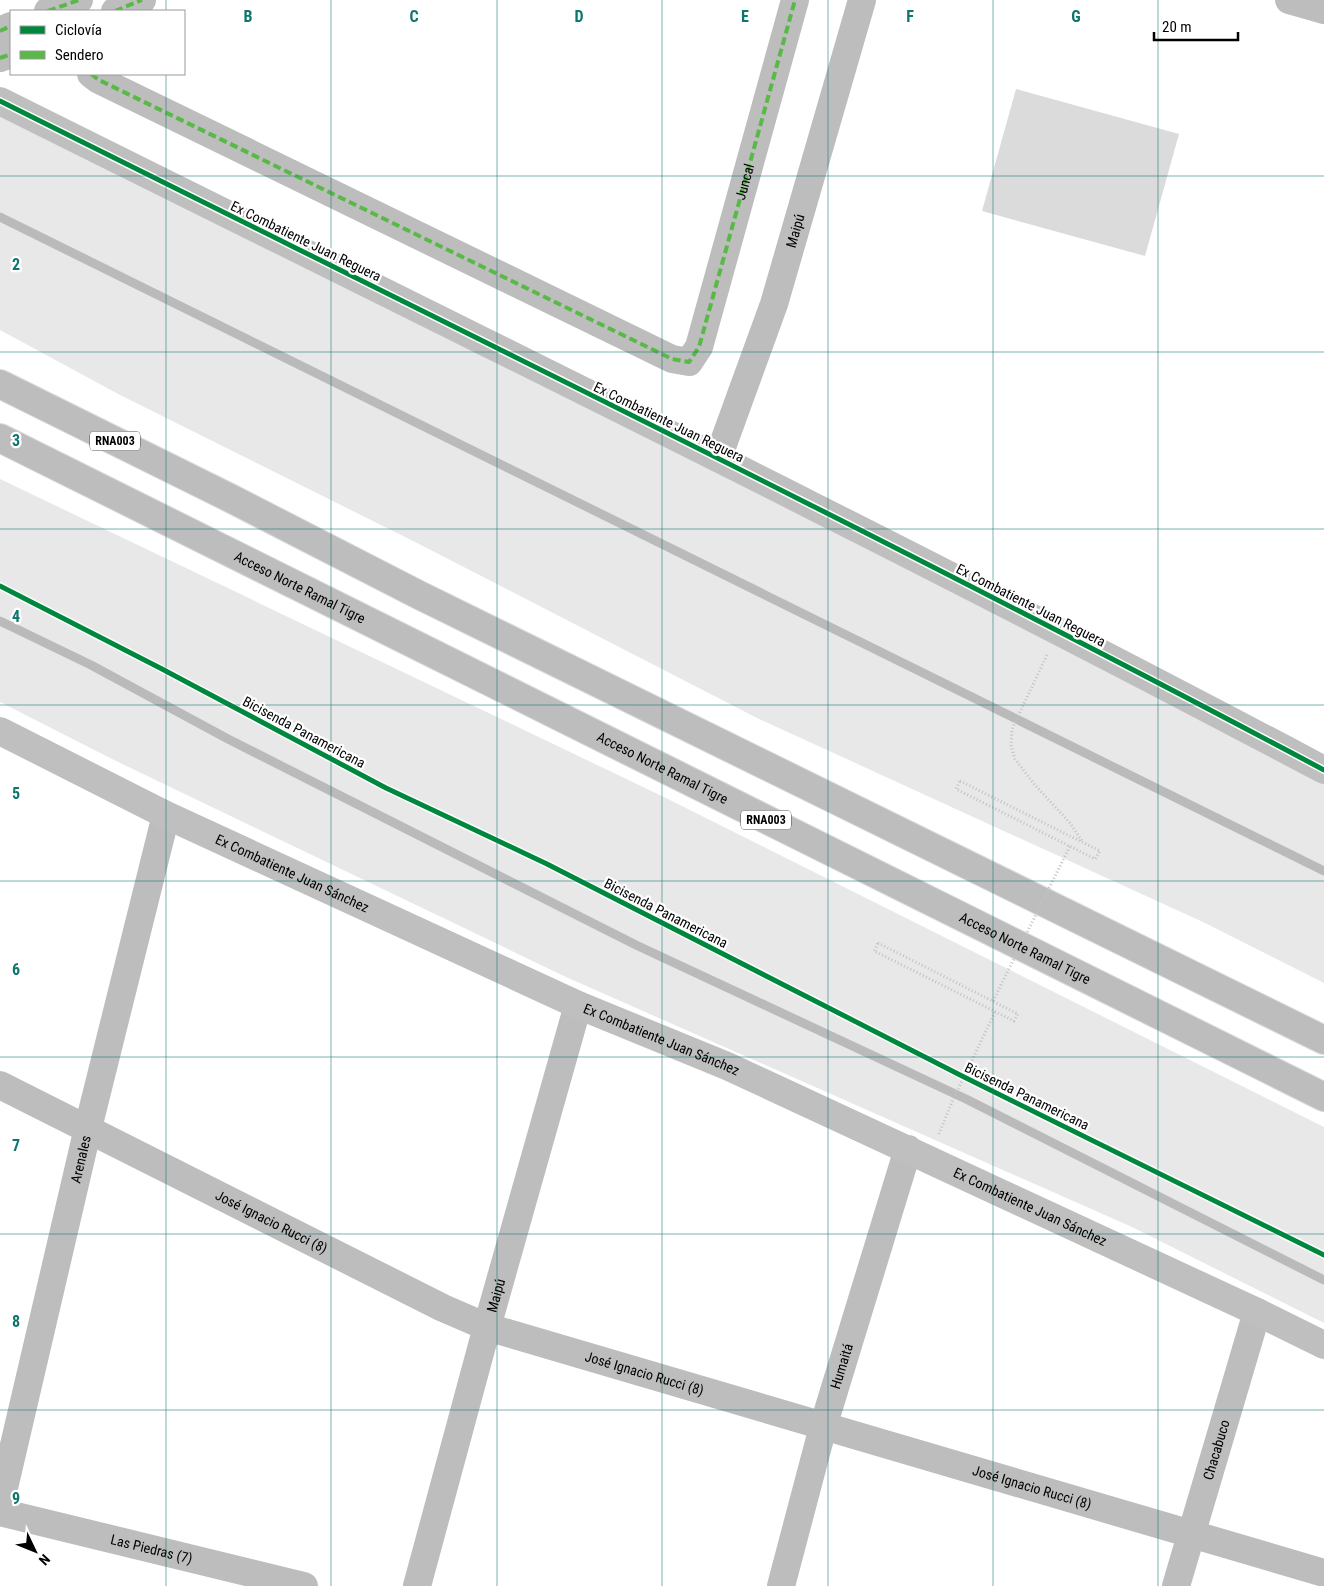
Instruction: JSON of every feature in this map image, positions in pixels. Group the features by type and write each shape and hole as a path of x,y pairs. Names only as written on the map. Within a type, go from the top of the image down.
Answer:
{"main road":[{"path":"117,10 142,0"},
{"name":"Juncal","path":"92,75 99,80 672,359 689,362 699,347 795,0"},
{"name":"Maipú","path":"718,458 774,304 862,0"},
{"path":"1289,0 1324,10"},
{"path":"0,367 230,498"},
{"name":"RNA003","path":"0,384 428,599 1324,1040"},
{"name":"Acceso Norte Ramal Tigre","path":"0,438 1324,1097"},
{"path":"0,454 208,542"},
{"name":"Arenales","path":"0,1506 88,1128 166,815"},
{"name":"Maipú","path":"416,1586 578,1005"},
{"path":"1283,1019 1324,1034"},
{"name":"José Ignacio Rucci (8)","path":"0,1085 443,1308 487,1327 1324,1573"},
{"name":"Humaitá","path":"782,1586 823,1427 918,1154"},
{"name":"Chacabuco","path":"1176,1586 1257,1312"},
{"name":"Las Piedras (7)","path":"0,1512 304,1586"}],"street":[{"name":"Ex Combatiente Juan Reguera","path":"0,101 718,458 1058,631 1324,770"},
{"name":"Ex Combatiente Juan Sánchez","path":"0,731 166,815 578,1005 728,1066 1324,1345"}],"path":[{"path":"1058,631 1012,729 1011,744 1015,759 1034,784 1070,823 1082,842"},
{"path":"960,781 1100,851 1096,859 1070,846 956,789 960,781"},
{"path":"993,1001 1070,846"},
{"path":"878,943 993,1001 1018,1014 1014,1022 874,951 878,943"},
{"path":"918,1154 967,1078 995,1012"}],"shaded area":[{"path":"0,108 1324,781 1324,983 1205,923 757,718 419,544 120,395 0,330"},
{"path":"0,479 666,798 1324,1127 1324,1323 1132,1227 566,977 112,759 0,702"}],"building":[{"path":"1016,89 1179,134 1145,256 982,211"}],"waterway":[{"path":"0,217 1324,871"},
{"path":"0,621 91,665 228,739 636,945 966,1099 1324,1280"}],"marked path":[{"path":"51,10 79,0"},
{"path":"117,10 142,0"},
{"path":"92,75 99,80 672,359 689,362 699,347 795,0"},
{"path":"0,31 10,26"},
{"path":"0,58 10,54"}],"cycle path":[{"path":"0,101 830,515 1324,770"},
{"name":"Bicisenda Panamericana","path":"0,586 162,669 386,788 547,864 964,1077 1324,1255"}]}
